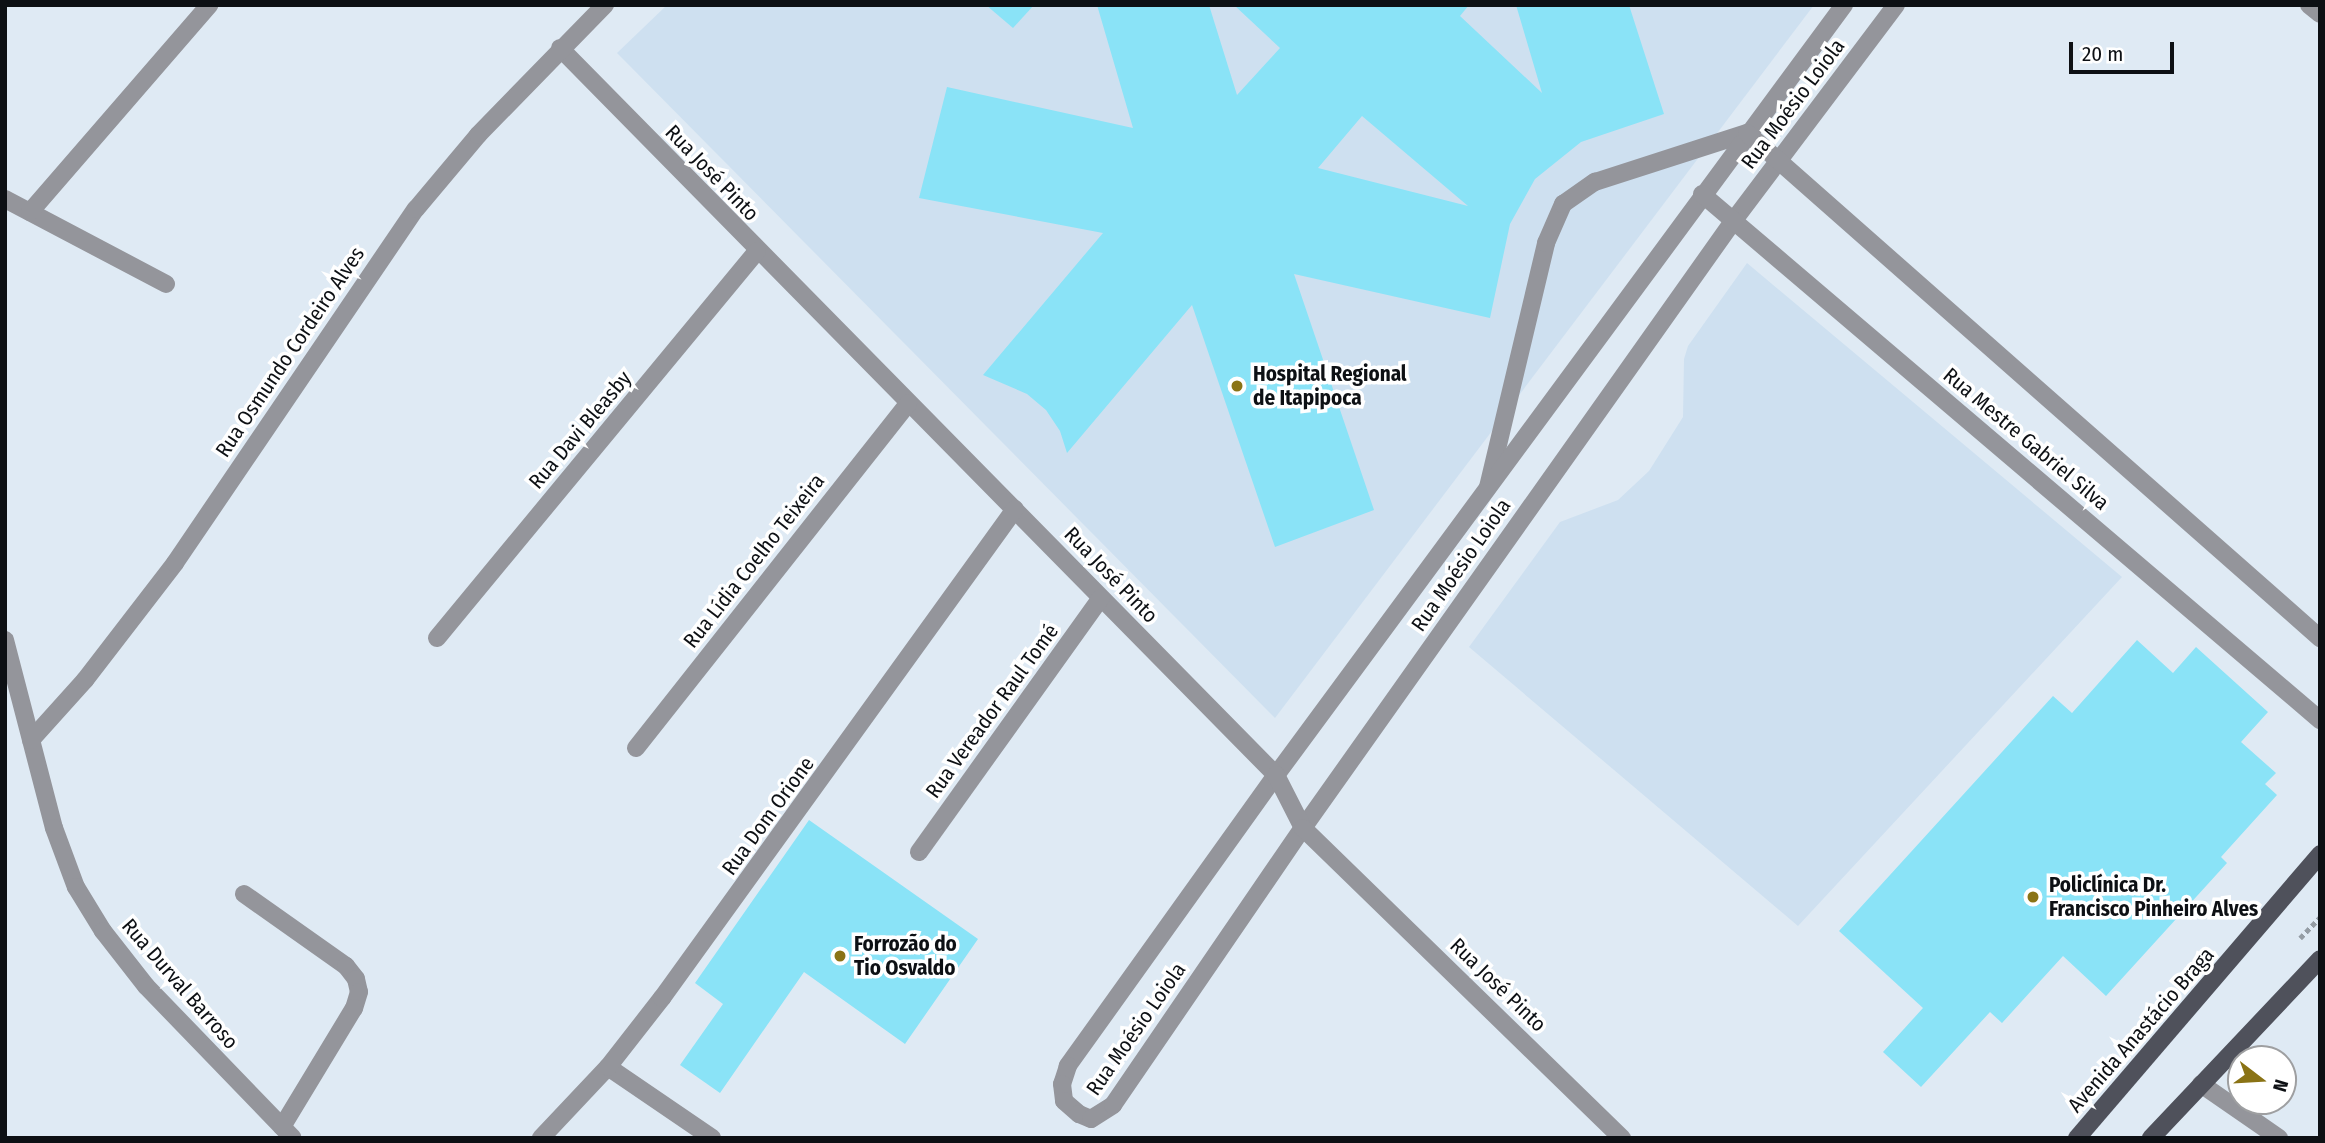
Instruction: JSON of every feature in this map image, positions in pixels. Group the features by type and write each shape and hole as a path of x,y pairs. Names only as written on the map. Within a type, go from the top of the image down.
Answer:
{"main road":[{"name":"Avenida Anastácio Braga","path":"2077,1138 2320,854"},
{"path":"2151,1138 2320,959"}],"street":[{"path":"30,212 209,5"},
{"name":"Rua Osmundo Cordeiro Alves","path":"32,740 85,680 175,563 416,209 560,48 605,5"},
{"name":"Rua Moésio Loiola","path":"1844,5 1276,775 1068,1066 1062,1084 1065,1101 1079,1114 1091,1119 1113,1105 1303,828 1734,220 1896,5"},
{"path":"2309,5 2320,14"},
{"name":"Rua José Pinto","path":"560,48 1276,775 1303,828 1622,1138"},
{"path":"1488,487 1546,243 1563,204 1595,182 1747,133"},
{"name":"Rua Mestre Gabriel Silva","path":"1747,133 2320,638"},
{"name":"Rua Mestre Gabriel Silva","path":"1702,194 2320,720"},
{"path":"5,199 166,284"},
{"name":"Rua Davi Bleasby","path":"438,638 757,251"},
{"name":"Rua Lídia Coelho Teixeira","path":"636,748 908,403"},
{"name":"Rua Dom Orione","path":"541,1138 608,1067 753,875 1015,509"},
{"name":"Rua Vereador Raul Tomé","path":"919,852 1101,598"},
{"name":"Rua Durval Barroso","path":"5,640 54,828 76,887 103,931 146,986 288,1133"},
{"path":"244,894 346,966 356,979 359,992 354,1008 288,1133"},
{"path":"608,1067 712,1138"},
{"path":"2201,1084 2279,1138"}],"shaded area":[{"name":"Hospital Regional de Itapipoca","path":"667,5 1814,5 1275,718 617,53"},
{"path":"1747,263 2122,577 1798,926 1469,647 1560,522 1618,500 1649,471 1683,417 1684,359 1688,346"}],"building":[{"path":"986,5 1034,5 1013,28"},
{"path":"1097,5 1209,5 1237,95 1280,48 1234,5 1469,5 1460,16 1542,93 1516,5 1629,5 1664,114 1581,142 1535,179 1510,224 1490,318 1294,274 1374,510 1275,547 1192,305 1067,453 1060,431 1046,410 1027,394 983,375 1103,233 919,198 947,87 1133,128","holes":["1362,116 1468,206 1318,168"]},
{"name":"Policlínica Dr. Francisco Pinheiro Alves","path":"2137,640 2173,673 2196,647 2268,712 2241,742 2276,773 2265,784 2277,795 2221,857 2227,863 2106,996 2063,956 2002,1023 1990,1012 1921,1087 1883,1052 1923,1008 1839,931 2053,696 2072,713"},
{"name":"Forrozão do Tio Osvaldo","path":"809,820 978,939 905,1044 804,972 720,1093 680,1065 723,1004 695,983"}],"place":[{"name":"Hospital Regional de Itapipoca","path":"1237,386"},
{"name":"Policlínica Dr. Francisco Pinheiro Alves","path":"2033,897"},
{"name":"Forrozão do Tio Osvaldo","path":"840,956"}]}
